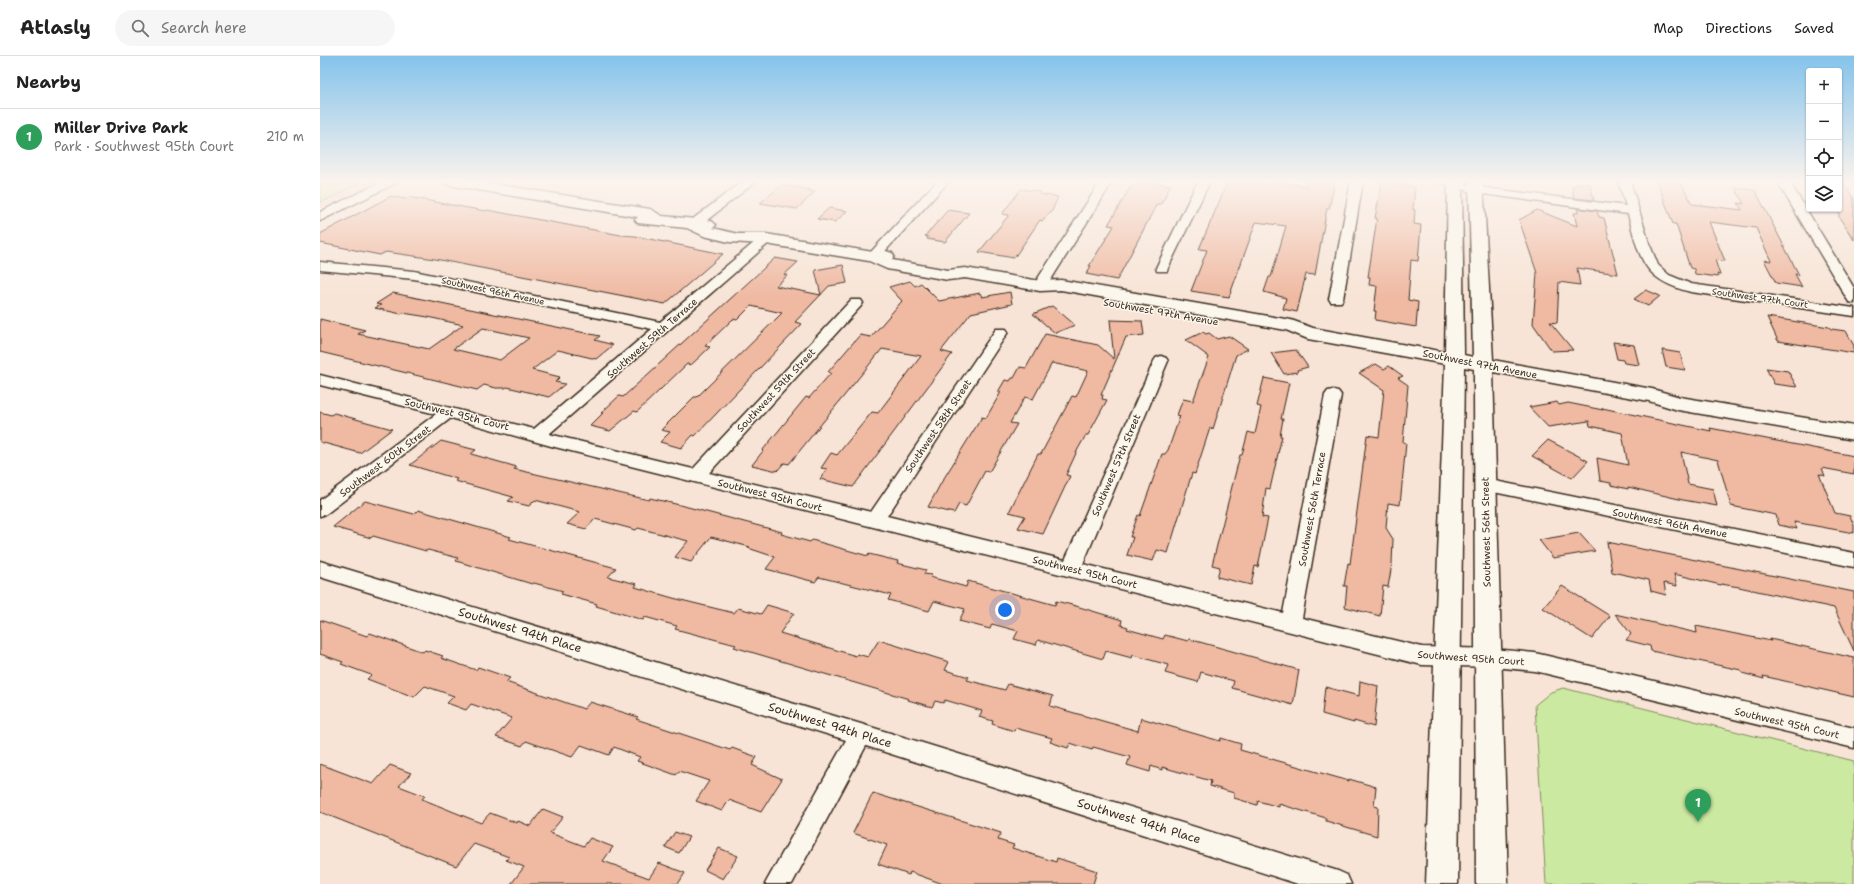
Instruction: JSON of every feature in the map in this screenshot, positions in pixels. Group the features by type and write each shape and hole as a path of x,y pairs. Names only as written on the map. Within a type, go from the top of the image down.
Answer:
{"street":[{"name":"Southwest 97th Avenue","path":"661,220 693,225 705,232 750,240 766,239 873,257 887,264 940,273 965,273 1040,286 1056,294 1281,333 1289,334 1308,332 1652,395 1678,403 1854,433"},
{"path":"693,225 700,220"},
{"path":"873,257 907,220"},
{"path":"1040,286 1082,220"},
{"path":"1162,268 1185,220"},
{"path":"1336,298 1350,220"},
{"path":"1442,884 1454,359 1460,220"},
{"name":"Southwest 56th Street","path":"1466,220 1483,364 1492,884"},
{"name":"Southwest 97th Court","path":"1637,220 1649,260 1658,273 1667,280 1691,288 1854,312"},
{"path":"1806,220 1854,299"},
{"name":"Southwest 59th Terrace","path":"536,436 766,239"},
{"name":"Southwest 96th Avenue","path":"320,266 414,275 664,327"},
{"name":"Southwest 59th Street","path":"696,476 856,303"},
{"name":"Southwest 58th Street","path":"874,520 1001,332"},
{"name":"Southwest 57th Street","path":"1071,569 1161,361"},
{"name":"Southwest 95th Court","path":"320,380 504,426 536,436 1422,656 1448,658 1488,657 1535,662 1854,738"},
{"name":"Southwest 97th Avenue","path":"1652,395 1675,393 1854,423"},
{"name":"Southwest 56th Terrace","path":"1291,623 1333,395"},
{"name":"Southwest 60th Street","path":"320,509 449,412"},
{"name":"Southwest 96th Avenue","path":"1485,485 1854,560"},
{"name":"Southwest 94th Place","path":"320,568 861,734 1338,884"},
{"path":"778,884 861,734"}],"green space":[{"path":"1563,688 1854,761 1854,884 1546,884 1535,705 1551,692"}],"building":[{"path":"347,220 539,220 621,235 635,236 723,254 665,304 435,259 386,252 380,255 320,243 320,234"},
{"path":"821,220 838,220 835,222"},
{"path":"939,220 964,220 945,242 927,239 928,237 925,236"},
{"path":"1005,220 1044,220 1043,221 1040,220 1014,258 979,252"},
{"path":"1111,220 1149,220 1117,280 1086,274 1091,266 1089,266 1114,226 1108,225"},
{"path":"1212,220 1325,220 1315,275 1306,274 1297,312 1283,309 1286,298 1264,292 1269,277 1271,277 1286,226 1256,222 1229,297 1191,291 1207,250 1199,249"},
{"path":"1377,220 1414,220 1414,224 1421,225 1418,261 1411,260 1408,300 1418,302 1416,327 1375,320 1376,311 1374,311 1377,286 1369,285 1370,277 1368,277"},
{"path":"1519,220 1561,220 1577,226 1576,220 1604,220 1618,274 1577,268 1580,285 1559,282 1557,323 1550,322 1573,350 1552,351 1533,324 1537,273"},
{"path":"1671,220 1770,220 1799,275 1795,274 1802,287 1776,283 1764,260 1771,261 1756,228 1709,222 1725,261 1715,260 1720,275 1717,274 1718,277 1695,274 1694,269 1690,268 1676,224 1673,224"},
{"path":"1841,220 1854,220 1854,240"},
{"path":"775,258 798,262 784,275 788,275 776,286 821,295 795,322 802,324 695,436 693,435 681,448 660,442 670,432 661,430 694,397 697,397 782,313 751,306 737,320 733,319 705,346 710,347 691,365 687,364 637,412 634,411 610,431 590,426 619,396 623,397"},
{"path":"843,265 847,283 829,286 821,295 815,270"},
{"path":"910,281 915,286 921,283 939,301 980,293 982,297 1010,292 1012,304 971,313 941,351 952,354 853,487 820,479 827,469 821,468 831,453 837,455 872,412 878,413 921,356 882,349 789,464 784,463 777,471 752,465 806,397 809,398 831,373 828,372 860,335 871,337 902,301 889,287"},
{"path":"1646,290 1660,296 1648,306 1634,299"},
{"path":"393,293 600,336 595,340 613,345 596,359 558,350 532,370 560,377 555,382 565,384 549,397 507,387 496,388 484,385 477,390 320,352 320,319 365,330 358,334 429,349 463,325 428,317 403,313 401,314 375,308 381,305 376,304","holes":["483,328 529,338 500,360 453,349"]},
{"path":"1052,306 1075,325 1055,333 1033,314"},
{"path":"1767,317 1846,331 1854,346 1854,353 1778,341"},
{"path":"1110,320 1142,321 1144,335 1126,337 1101,395 1103,395 1102,399 1107,400 1088,435 1086,435 1078,449 1066,475 1070,476 1043,534 1018,528 1025,516 1009,512 1038,454 1041,454 1072,396 1076,397 1088,371 1052,363 1033,399 1025,397 1010,423 1017,424 989,472 985,471 966,506 959,504 954,513 928,507 941,483 982,417 986,418 1001,392 998,392 1005,380 1010,381 1014,378 1020,367 1026,368 1045,334 1098,345 1114,359"},
{"path":"1203,332 1206,334 1209,333 1217,339 1229,336 1248,349 1236,355 1213,429 1210,428 1195,474 1192,473 1168,553 1157,550 1153,561 1127,555 1133,537 1130,537 1138,515 1140,516 1162,454 1165,454 1168,450 1180,416 1177,415 1183,399 1193,401 1209,357 1186,340"},
{"path":"1613,342 1634,345 1639,365 1624,363 1623,360 1617,359"},
{"path":"1296,350 1308,367 1297,370 1298,372 1284,374 1271,353"},
{"path":"1662,350 1680,353 1685,370 1666,367"},
{"path":"1376,364 1384,369 1389,366 1403,376 1398,378 1408,385 1403,442 1406,443 1400,505 1388,503 1386,528 1393,539 1392,564 1388,587 1383,586 1380,616 1345,607 1347,586 1344,586 1348,563 1350,564 1367,435 1379,437 1384,390 1359,373"},
{"path":"1766,368 1788,371 1797,387 1774,384"},
{"path":"1264,378 1289,383 1281,419 1283,419 1280,436 1282,436 1270,489 1266,488 1262,517 1268,518 1258,567 1255,566 1251,585 1217,577 1220,567 1212,565 1240,455 1242,455 1248,432 1255,434 1261,407 1257,406"},
{"path":"1557,402 1559,405 1568,403 1603,410 1602,408 1711,431 1710,428 1854,456 1854,474 1822,468 1825,476 1819,474 1835,513 1850,516 1854,525 1854,533 1794,522 1797,529 1779,525 1776,515 1731,506 1718,460 1681,452 1688,484 1713,489 1717,506 1683,500 1628,487 1628,489 1600,481 1597,458 1628,465 1622,433 1590,426 1589,421 1548,427 1529,407"},
{"path":"320,412 331,415 334,413 392,429 360,453 320,442"},
{"path":"1548,440 1588,461 1572,478 1532,456"},
{"path":"441,441 476,450 471,454 517,467 514,469 649,500 650,498 684,506 782,532 781,534 810,542 812,540 868,556 869,554 898,561 897,563 926,570 924,574 932,575 930,577 966,587 968,581 1055,605 1056,601 1076,606 1122,620 1121,625 1128,627 1127,629 1163,639 1165,635 1188,641 1189,639 1299,670 1293,705 1232,688 1234,681 1201,672 1198,682 1165,673 1168,665 1133,655 1132,658 1106,651 1103,659 1038,640 1036,645 1014,639 1018,631 992,624 990,629 959,621 965,609 934,601 929,611 888,600 891,595 819,577 815,582 766,569 775,557 748,548 750,547 711,537 691,562 675,557 688,541 638,528 636,530 595,519 586,529 567,524 580,512 535,500 529,506 508,501 513,497 455,481 457,479 410,465"},
{"path":"365,501 414,514 418,510 511,537 509,539 616,568 608,577 637,584 635,587 673,598 734,613 738,608 761,614 767,605 794,613 780,633 856,656 857,654 868,657 879,640 949,662 945,670 969,677 967,680 1005,690 1008,684 1053,696 1050,706 1138,731 1141,718 1220,741 1221,738 1241,744 1240,750 1349,781 1349,779 1376,787 1374,806 1378,807 1377,836 1326,821 1326,818 1279,804 1279,807 1258,801 1257,805 1234,798 1234,793 1210,786 1211,781 1162,767 1162,770 1151,766 1150,772 1127,765 1130,757 1093,747 1092,750 1070,743 1068,748 1050,742 1052,738 1015,728 1014,731 992,724 993,721 979,717 982,711 945,700 943,703 935,701 932,707 734,647 736,645 675,629 677,626 645,617 643,620 596,606 597,604 561,594 563,591 534,583 532,584 456,561 458,558 428,550 426,551 373,536 371,538 333,527"},
{"path":"1579,533 1595,551 1553,558 1539,540"},
{"path":"1607,542 1854,592 1854,651 1834,608 1674,574 1677,586 1664,583 1666,595 1651,591 1649,580 1612,572"},
{"path":"1562,586 1610,616 1592,639 1543,608"},
{"path":"1615,614 1697,633 1696,626 1771,641 1770,639 1854,658 1854,697 1763,676 1764,679 1742,673 1741,670 1651,651 1650,646 1626,640 1631,634"},
{"path":"320,620 367,636 370,633 423,652 425,650 443,656 441,658 476,670 478,667 510,678 506,682 584,709 590,702 638,717 636,719 730,750 732,748 757,757 752,765 782,779 761,812 729,800 722,811 696,801 709,781 679,771 676,775 637,761 640,757 614,747 609,755 581,745 572,757 526,741 522,746 496,737 512,718 471,704 466,710 447,703 454,696 425,686 414,697 367,679 371,675 341,664 343,662 320,654"},
{"path":"1360,681 1378,686 1374,727 1322,714 1325,687 1359,696"},
{"path":"320,764 373,784 390,765 411,773 399,786 425,796 422,799 481,823 490,813 530,826 543,809 563,817 550,833 584,846 590,838 613,847 603,861 649,878 659,863 685,873 678,884 511,884 524,867 506,860 509,857 474,844 456,866 320,812"},
{"path":"873,793 1001,833 998,840 1014,845 1012,848 1056,862 1057,858 1097,871 1093,884 943,884 910,872 909,875 878,864 887,845 853,833"},
{"path":"675,832 689,837 679,853 665,847"},
{"path":"719,848 738,856 723,879 705,870"}],"place":[{"name":"Miller Drive Park","path":"1698,822"}]}
